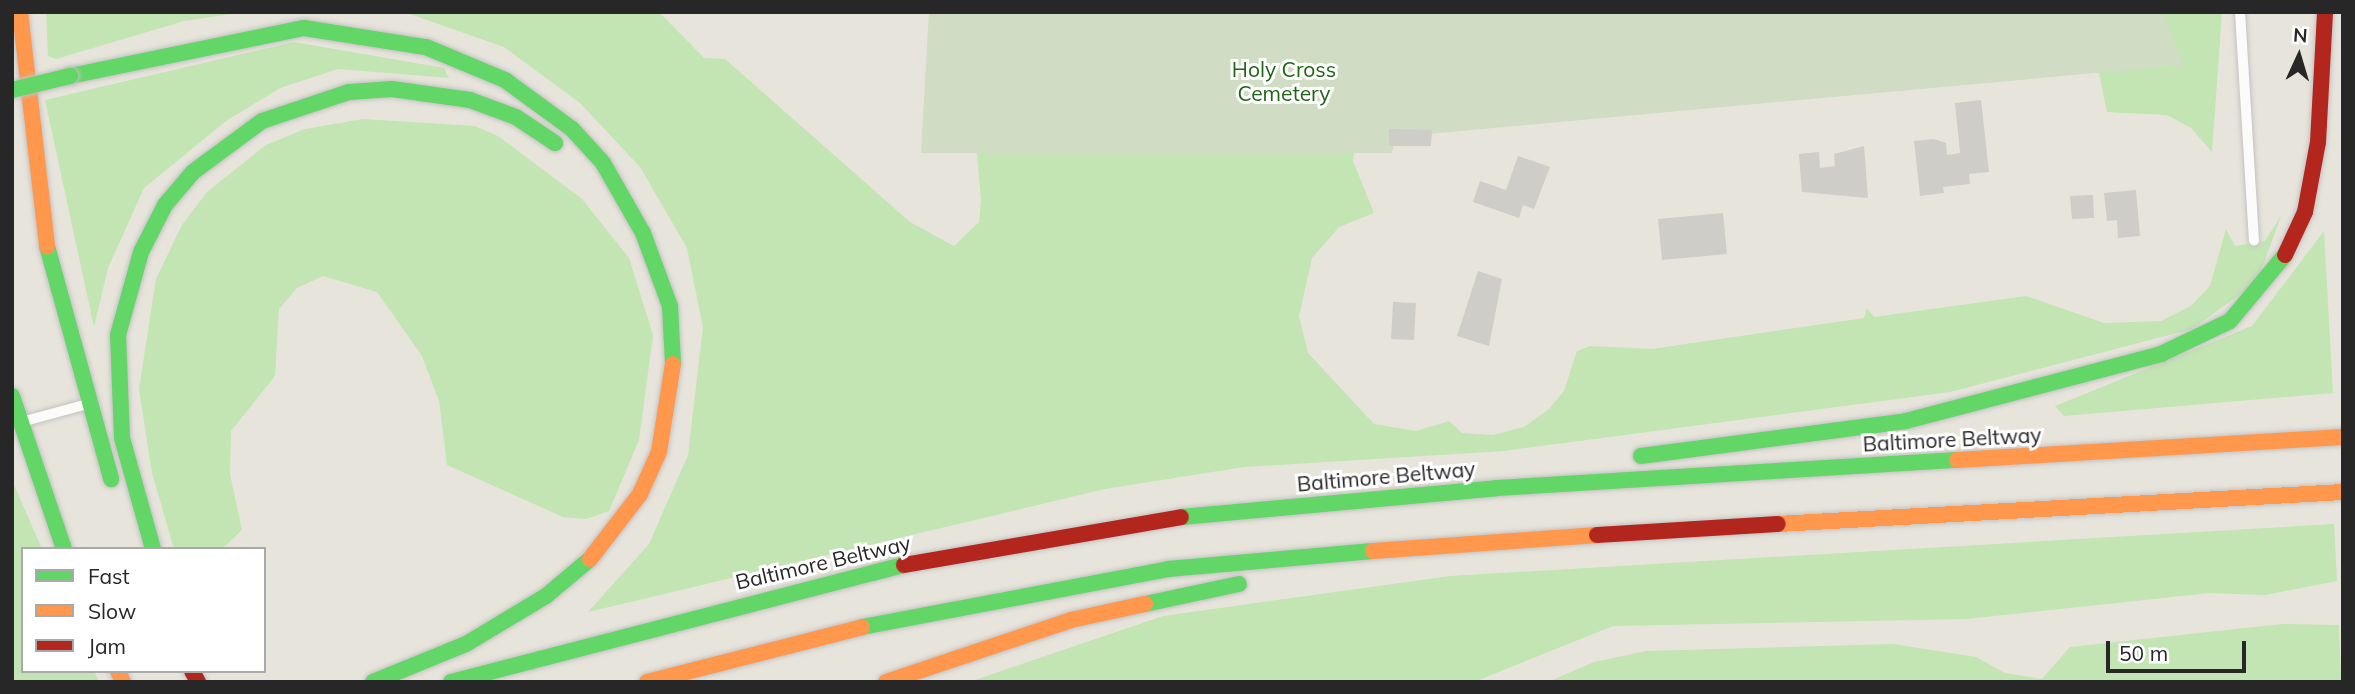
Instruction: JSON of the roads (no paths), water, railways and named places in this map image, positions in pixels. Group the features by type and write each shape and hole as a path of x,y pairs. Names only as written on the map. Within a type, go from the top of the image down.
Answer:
{"highway":[{"path":"20,12 45,238 87,404 136,547"},
{"path":"1618,459 1988,404 2161,354 2211,333 2263,288 2305,212 2318,142 2325,12"},
{"path":"12,90 304,28 426,47 505,80 572,130 603,163 643,233 670,306 674,341 668,417 640,494 588,561 547,596 466,644 373,682"},
{"path":"152,547 122,438 118,335 127,289 166,205 223,145 262,121 349,92 436,92 516,117 552,141 643,233"},
{"path":"12,396 63,547"},
{"name":"Baltimore Beltway","path":"451,682 879,569 1158,519 1351,499 2343,437"},
{"path":"1351,499 1591,463"},
{"path":"647,682 891,619 1043,588 1306,554 1503,540 2343,492"},
{"path":"2266,497 2343,499"},
{"path":"1280,578 1503,540"},
{"path":"886,682 1071,620 1253,582"}],"lane":[{"path":"2240,12 2254,241"},
{"path":"20,423 87,404"}],"park label":[{"name":"Holy Cross Cemetery","path":"1284,81"}]}
